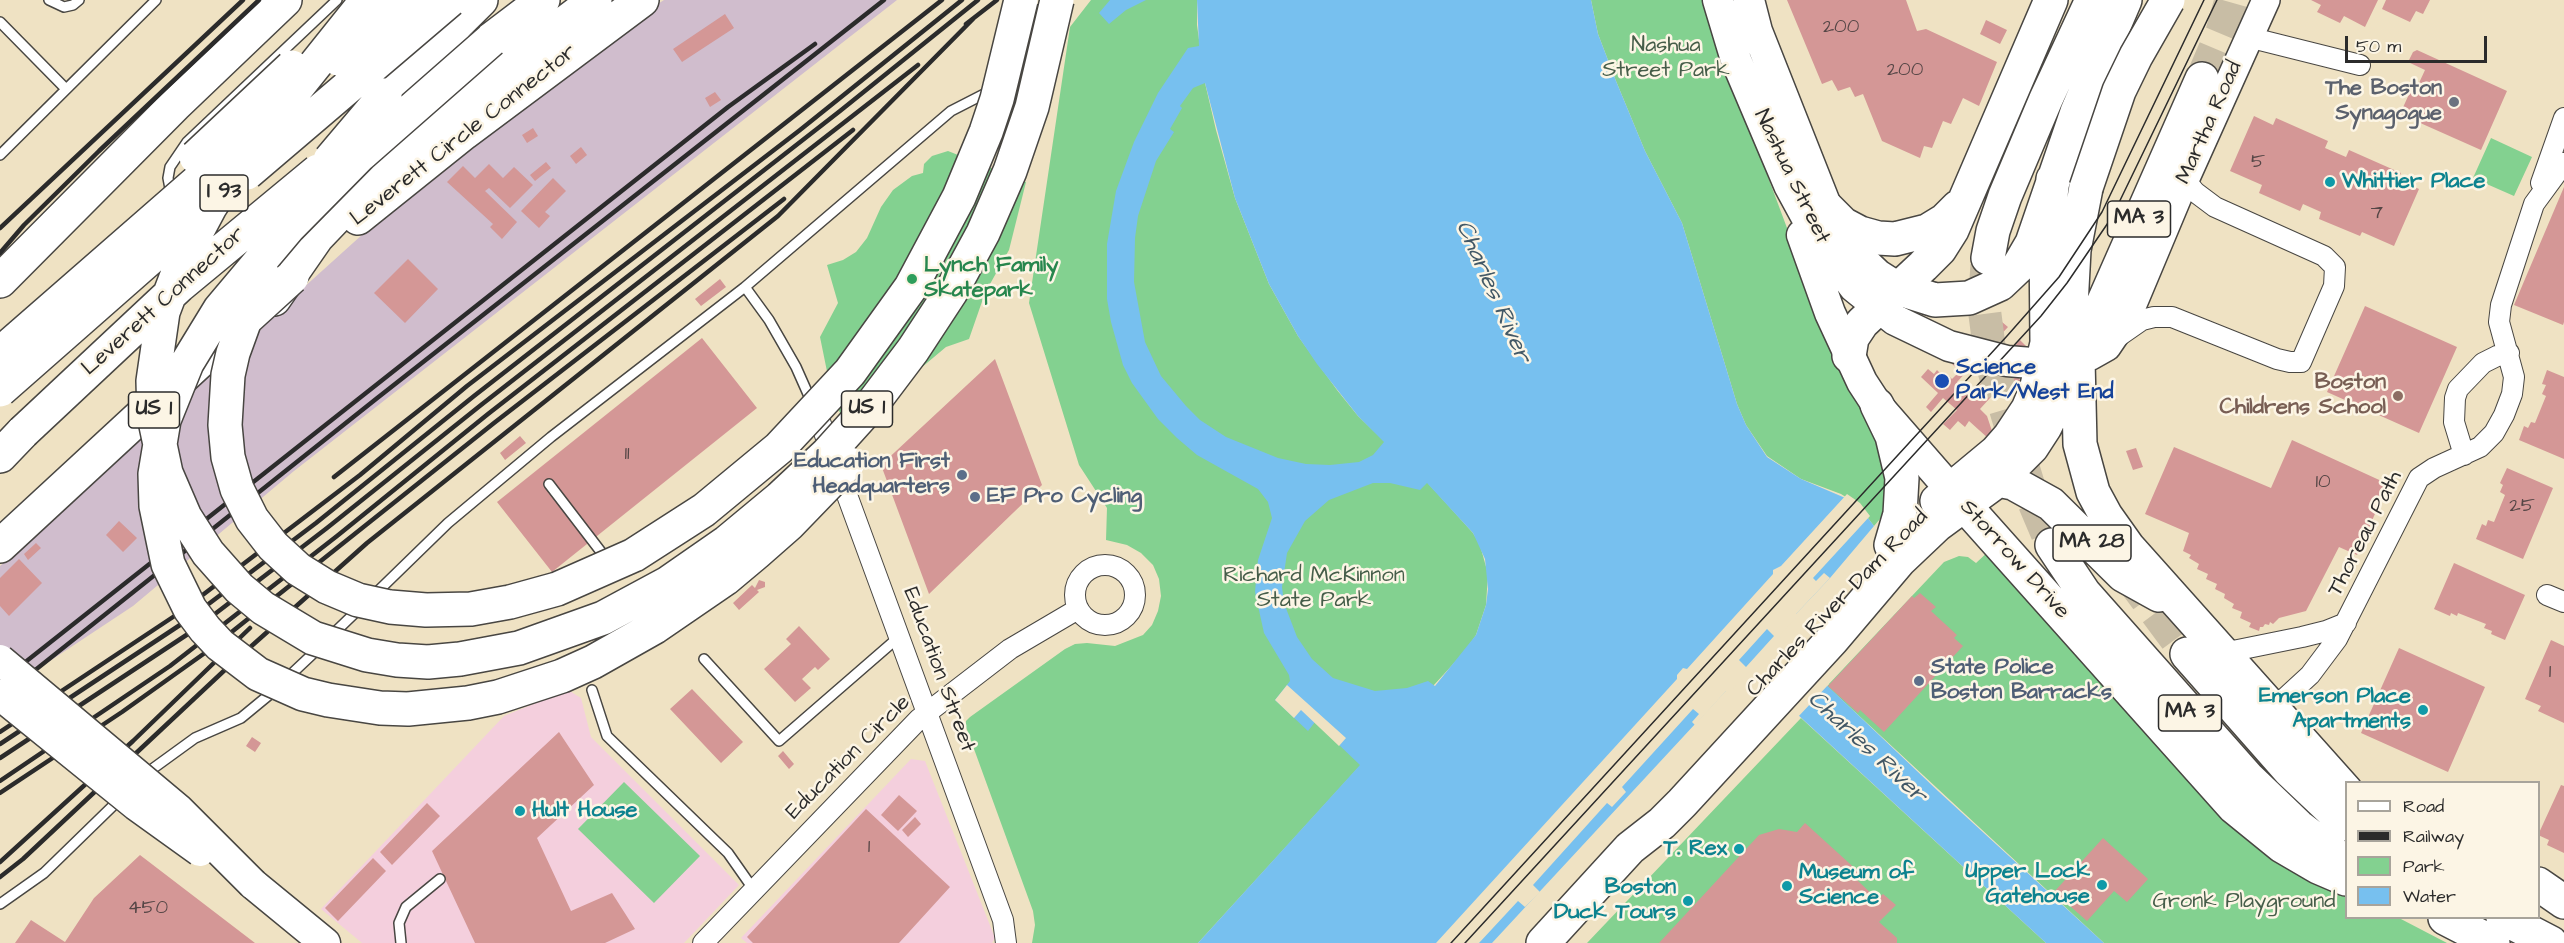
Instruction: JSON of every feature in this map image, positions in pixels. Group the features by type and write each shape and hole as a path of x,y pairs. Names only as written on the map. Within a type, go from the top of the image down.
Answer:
{"highway":[{"path":"0,281 175,105 285,0"},
{"name":"US 1","path":"365,0 247,150 210,207 177,275 163,312 153,381 157,433 166,473 185,517 208,553 240,588 263,608 313,638 341,648 397,660 428,662 481,656 519,648 603,618 668,583 753,521 806,475 850,430 894,377 951,292 983,233 1010,171 1041,75 1059,0"},
{"name":"I 93","path":"0,354 197,156 365,0"},
{"name":"I 93","path":"0,354 409,0"},
{"name":"I 93","path":"0,390 338,94 450,0"},
{"name":"US 1","path":"481,0 385,95 340,147 299,204 280,235 252,295 232,352 226,400 225,433 231,471 242,499 258,528 282,556 308,576 334,591 366,602 398,608 453,610 494,605 541,594 589,576 634,555 676,530 755,470 804,424 871,345 927,260 959,197 986,132 1006,68 1021,0"},
{"path":"543,0 491,40 360,155 262,256 220,309 202,337 187,363 164,420 155,474 156,506 168,564 178,587 195,615 220,645 258,674 303,694 355,705 408,709 468,703 498,697 562,676 593,662 655,627 725,579 789,524 822,491 849,462 893,406 938,335 970,273 990,227 1010,171"},
{"path":"226,400 256,333 282,285 317,237 349,201 457,105 594,0"},
{"name":"Leverett Circle Connector","path":"237,334 292,278 350,225 464,133 642,0"},
{"path":"986,132 996,43 1005,0"},
{"path":"1849,356 1852,338 1862,323 1889,299 1946,240 1961,213 2051,0"},
{"path":"2046,99 2083,0"},
{"path":"1988,258 2002,204 2046,99 2092,0"},
{"path":"1889,299 1958,300 1980,295 2000,284 2025,256 2037,229 2087,85 2125,0"},
{"path":"2000,480 2036,442 2078,360 2070,289 2074,250 2089,183 2119,91 2166,0"},
{"name":"Leverett Connector","path":"0,456 179,286 336,156 491,40"},
{"name":"MA 3","path":"2202,79 2078,360 2080,444 2093,492 2121,538 2273,709 2361,781"},
{"name":"Charles River Dam Road","path":"1543,943 1630,848 1666,789 1750,712 1820,636 1936,525 2016,429 2031,403 2043,364 2048,325 2046,237 2053,179"},
{"path":"1827,208 1843,224 1860,233 1878,238 1906,237 1927,231 1945,220 1958,207 1974,183"},
{"path":"0,546 237,334"},
{"path":"1878,405 1895,446 1902,478 1900,514 1891,545"},
{"name":"MA 28","path":"1958,497 1980,480 2000,480 2026,489 2051,504 2123,575 2183,608"},
{"name":"Charles River Dam Road","path":"1820,636 1891,545 1958,497"},
{"name":"Storrow Drive","path":"1958,497 2234,807 2282,846 2318,867 2345,879"},
{"name":"MA 3","path":"2052,545 2084,592 2248,778 2298,826 2345,862"},
{"path":"2187,654 2290,771 2345,823"},
{"path":"2273,709 2345,790"},
{"path":"2540,885 2564,902"},
{"path":"2540,915 2564,933"},
{"path":"2447,919 2493,943"},
{"path":"2505,919 2551,943"}],"main road":[{"name":"Nashua Street","path":"1718,0 1736,60 1781,166 1828,255 1854,287 1889,299"},
{"name":"Nashua Street","path":"1749,0 1757,31 1827,208 1855,253 1878,275 1904,326 1949,346 1997,359 2043,364 2078,360"},
{"name":"Martha Road","path":"2078,360 2100,352 2114,339 2128,316 2185,180 2266,0"},
{"name":"Storrow Drive","path":"1781,166 1796,217 1830,313 1849,356 1878,405 1958,497"},
{"path":"0,660 194,847 253,884 325,943"},
{"path":"0,695 113,771"}],"street":[{"path":"2248,37 2360,65"},
{"name":"Thoreau Path","path":"2273,709 2319,665 2346,623 2414,485 2426,472 2464,455 2489,439 2504,415 2514,382 2509,353 2499,322 2501,305 2564,118"},
{"name":"Thoreau Path","path":"2534,204 2564,163"},
{"path":"2114,339 2142,320 2172,317 2277,359 2301,362 2334,286 2335,267 2324,256 2216,207 2195,192 2185,180"},
{"path":"2464,455 2454,422 2455,398 2458,388 2483,363 2509,353"},
{"name":"Education Street","path":"818,416 1003,920 1006,943"},
{"name":"Education Circle","path":"711,940 754,890 902,734 928,711 1010,649 1078,609"},
{"name":"Thoreau Path","path":"2223,653 2326,632 2346,623"}],"lane":[{"path":"49,0 64,7 79,0"},
{"path":"0,155 156,0"},
{"path":"177,207 170,191 168,178 170,167 177,155 337,0"},
{"path":"1028,63 1031,35 1043,15 1059,0"},
{"path":"0,22 65,88"},
{"path":"0,904 44,873 151,768 195,738 241,718 266,698 448,523 551,437 745,286 951,111 1017,77"},
{"path":"183,217 213,268"},
{"path":"549,484 618,573 818,416 769,320 745,286"},
{"path":"225,289 237,334"},
{"path":"704,659 779,741 900,636"},
{"path":"592,690 607,736 728,853 754,890"},
{"path":"401,943 399,930 403,912 410,903 440,879"}],"shaded area":[{"path":"664,0 897,0 294,471 133,606 0,694 0,566 120,453 414,188 631,21"},
{"path":"568,690 581,698 591,737 739,885 684,943 362,943 321,909 504,716"},
{"path":"911,759 925,761 995,938 992,943 747,943 741,938"}],"green space":[{"name":"Richard McKinnon State Park","path":"1091,0 1197,0 1197,25 1205,83 1216,130 1235,198 1269,284 1298,336 1358,416 1427,482 1473,533 1480,545 1488,574 1486,605 1476,635 1466,650 1198,943 1032,943 1035,925 1033,911 966,727 966,721 970,717 1065,649 1075,644 1087,643 1115,646 1143,635 1152,625 1161,596 1159,579 1153,565 1141,553 1127,545 1106,540 1107,508 1079,465 1029,303 1070,27"},
{"name":"Nashua Street Park","path":"1591,0 1705,0 1709,19 1840,370 1874,434 1919,473 1874,526 1858,505 1841,494 1801,479 1767,456 1746,425 1737,404 1682,223 1645,151 1616,81 1598,34"},
{"path":"2491,138 2532,157 2514,196 2473,178"},
{"name":"Lynch Family Skatepark","path":"948,151 1026,182 1009,250 985,293 969,339 946,347 847,430 831,391 820,337 838,303 827,265 843,260 856,252 867,238 881,207 893,190 912,176 923,173 924,164 932,156"},
{"name":"Gronk Playground","path":"1990,550 2345,889 2345,919 2401,919 2447,943 2104,943 1827,686 1944,562 1959,556 1968,557 1976,563"},
{"path":"1801,718 2046,943 1587,943"},
{"path":"624,782 700,856 654,903 578,829"}],"water":[{"path":"1110,0 1146,0 1126,10 1109,24 1099,13"},
{"name":"Charles River","path":"1197,0 1591,0 1598,34 1616,81 1645,151 1682,223 1737,404 1746,425 1767,457 1801,479 1858,505 1874,526 1830,578 1775,636 1938,791 2104,943 2046,943 1747,668 1492,943 1198,943 1360,765 1315,722 1308,731 1275,700 1290,681 1289,675 1264,633 1255,592 1258,560 1272,518 1268,502 1258,489 1197,455 1158,419 1132,383 1123,365 1111,322 1107,299 1107,244 1116,191 1134,142 1158,93 1188,48 1199,46","holes":["1205,83 1235,198 1269,284 1298,336 1317,364 1358,416 1384,442 1373,455 1359,462 1330,465 1306,464 1278,458 1226,437 1200,420 1186,406 1161,376 1145,342 1134,282 1138,216 1156,161 1174,132 1170,129 1182,108 1180,106 1193,88","1373,483 1390,483 1420,490 1427,483 1473,533 1485,559 1488,589 1486,605 1476,635 1435,686 1428,681 1407,688 1375,691 1333,678 1312,659 1297,637 1284,603 1282,587 1287,553 1305,521 1329,500"]}],"pier":[{"path":"1847,494 1860,503 1870,516 1813,578 1816,581 1824,573 1830,578 1779,636 1829,684 1797,718 1748,672 1729,693 1726,691 1695,725 1692,722 1699,714 1693,709 1622,787 1626,792 1612,807 1607,803 1533,885 1540,892 1525,907 1518,901 1479,943 1436,943 1677,679 1677,675 1683,668 1687,669 1773,574 1773,570 1781,566","holes":["1767,629 1774,636 1746,667 1739,660"]},
{"path":"1287,685 1346,738 1339,746 1301,710 1294,718 1275,700"}],"building":[{"path":"1787,0 1906,0 1917,31 1926,29 1997,62 1979,106 1963,98 1951,124 1943,121 1932,148 1924,146 1920,158 1882,141 1863,94 1855,97 1850,87 1838,91 1832,80 1822,84"},
{"path":"2311,0 2378,0 2365,27 2344,16 2340,23 2317,12 2321,5"},
{"path":"2386,0 2430,0 2423,14 2416,11 2410,22 2382,9"},
{"path":"725,14 734,28 682,62 673,49"},
{"path":"1986,20 2007,30 2000,44 1980,34"},
{"name":"The Boston Synagogue","path":"2417,50 2507,91 2481,150 2400,114 2415,81 2419,83 2425,70 2408,62 2413,52"},
{"path":"715,92 721,100 710,107 705,98"},
{"name":"Whittier Place","path":"2254,116 2273,125 2276,118 2328,141 2325,148 2346,157 2349,150 2401,173 2398,179 2419,189 2394,246 2362,232 2360,236 2319,219 2321,212 2303,204 2300,211 2259,193 2262,185 2230,171"},
{"path":"533,128 538,136 527,143 522,135"},
{"path":"581,147 587,155 576,164 570,156"},
{"path":"546,162 551,168 535,181 530,175"},
{"path":"489,164 503,178 514,167 533,185 510,208 489,188 485,191 517,222 502,239 490,227 493,224 447,182 463,166 475,178"},
{"path":"553,178 566,191 545,212 550,216 539,228 521,211"},
{"path":"2564,187 2564,322 2563,325 2514,305"},
{"path":"408,259 438,289 405,323 374,293"},
{"path":"720,279 726,287 701,306 695,299"},
{"path":"2365,306 2457,347 2419,433 2327,392"},
{"name":"Science Park/West End","path":"2002,322 2008,327 1957,382 1971,395 2020,340 2026,346 2005,370 2011,375 1980,409 1987,416 1993,434 1989,439 1969,421 1965,427 1958,421 1950,430 1943,424 1957,410 1943,398 1931,412 1926,407 1938,393 1921,377 1928,369 1934,374 1937,370 1944,377 1947,374 1952,379 1960,371 1952,364 1975,339 1981,345"},
{"path":"702,338 757,408 552,572 497,502"},
{"name":"Education First Headquarters","path":"995,359 1042,485 929,594 881,465"},
{"path":"2547,370 2564,377 2564,459 2519,440 2524,426 2528,428 2531,422 2535,423 2546,396 2542,394 2546,385 2542,384"},
{"path":"2019,377 2022,388 2010,391 2007,380"},
{"path":"520,436 526,443 505,460 500,453"},
{"path":"2292,440 2388,484 2357,555 2339,547 2306,611 2279,618 2273,624 2270,622 2269,625 2265,624 2260,627 2259,631 2249,627 2251,623 2240,618 2242,612 2232,608 2234,604 2224,598 2225,594 2215,589 2217,584 2206,579 2208,574 2197,569 2199,564 2189,558 2191,555 2183,551 2189,533 2145,514 2174,447 2271,488"},
{"path":"2136,448 2143,467 2133,470 2126,451"},
{"path":"2507,468 2553,488 2523,559 2476,539 2482,524 2486,526 2488,520 2494,522 2505,495 2500,492 2503,485 2500,483"},
{"path":"119,521 137,538 123,552 106,535"},
{"path":"36,543 41,548 28,560 24,554"},
{"path":"19,559 42,583 9,616 0,606 0,578"},
{"path":"2454,563 2525,595 2505,640 2491,634 2492,631 2484,628 2486,624 2458,613 2457,616 2451,613 2450,616 2434,609"},
{"path":"759,580 765,582 765,587 757,590 759,592 739,610 733,603 752,585 755,588"},
{"path":"1920,593 1936,607 1931,611 1957,635 1954,638 1963,646 1884,732 1860,710 1858,713 1828,686 1912,596 1914,598"},
{"path":"799,626 830,659 818,670 815,667 802,679 811,688 795,702 764,669 791,644 786,639"},
{"path":"2551,640 2564,646 2564,723 2538,711 2541,706 2525,699"},
{"name":"Emerson Place Apartments","path":"2399,648 2485,687 2448,772 2361,733"},
{"path":"692,689 743,742 721,763 670,709"},
{"name":"Hult House","path":"559,732 594,785 537,838 571,911 612,893 635,929 605,943 475,943 432,851"},
{"path":"252,737 261,743 255,752 246,746"},
{"path":"783,751 794,764 789,769 778,756"},
{"path":"2561,785 2564,786 2564,853 2547,845 2549,840 2540,836 2540,831"},
{"path":"899,795 917,811 898,831 881,815"},
{"path":"427,803 440,816 392,865 380,852"},
{"path":"866,809 950,887 899,943 753,943 747,937"},
{"path":"915,817 921,824 908,837 902,830"},
{"name":"Museum of Science","path":"1805,823 1860,873 1856,879 1877,899 1883,894 1896,905 1879,922 1897,938 1897,943 1659,943 1759,835 1779,829 1797,832"},
{"name":"Upper Lock Gatehouse","path":"2103,838 2148,879 2127,902 2114,891 2087,921 2054,892"},
{"path":"140,855 255,943 15,943 31,920 65,942 94,898"},
{"path":"373,858 386,871 338,921 325,908"}],"tunnel":[{"path":"2202,79 2222,32 2231,0"},
{"path":"1987,265 1984,307 1991,361 2033,500 2052,545"},
{"path":"2127,573 2187,654"}],"tram line":[{"path":"1451,943 2059,277 2102,212 2204,0"},
{"path":"1465,943 2041,316 2067,283 2112,217 2217,0"}],"railway":[{"path":"0,228 243,0"},
{"path":"0,253 24,225 99,151 259,0"},
{"path":"0,698 884,0"},
{"path":"334,477 942,0"},
{"path":"0,732 179,613 360,475 467,386 800,130 962,0"},
{"path":"0,744 186,621 316,523 978,0"},
{"path":"966,24 997,0"},
{"path":"0,877 23,859 228,667 367,543 778,216 973,19"},
{"path":"0,682 728,107 815,44"},
{"path":"0,758 194,630 918,65"},
{"path":"0,781 170,666 337,536 488,414 853,130"},
{"path":"0,793 122,712 209,650 494,423 784,199"},
{"path":"0,862 133,741 250,628"}],"place":[{"name":"The Boston Synagogue","path":"2454,102"},
{"name":"Whittier Place","path":"2330,182"},
{"name":"Lynch Family Skatepark","path":"912,279"},
{"name":"Science Park/West End","path":"1942,381"},
{"name":"Boston Childrens School","path":"2398,396"},
{"name":"Education First Headquarters","path":"962,475"},
{"name":"EF Pro Cycling","path":"975,497"},
{"name":"State Police Boston Barracks","path":"1919,681"},
{"name":"Emerson Place Apartments","path":"2423,710"},
{"name":"Hult House","path":"520,811"},
{"name":"T. Rex","path":"1739,849"},
{"name":"Upper Lock Gatehouse","path":"2102,885"},
{"name":"Museum of Science","path":"1787,886"},
{"name":"Boston Duck Tours","path":"1688,901"}]}
